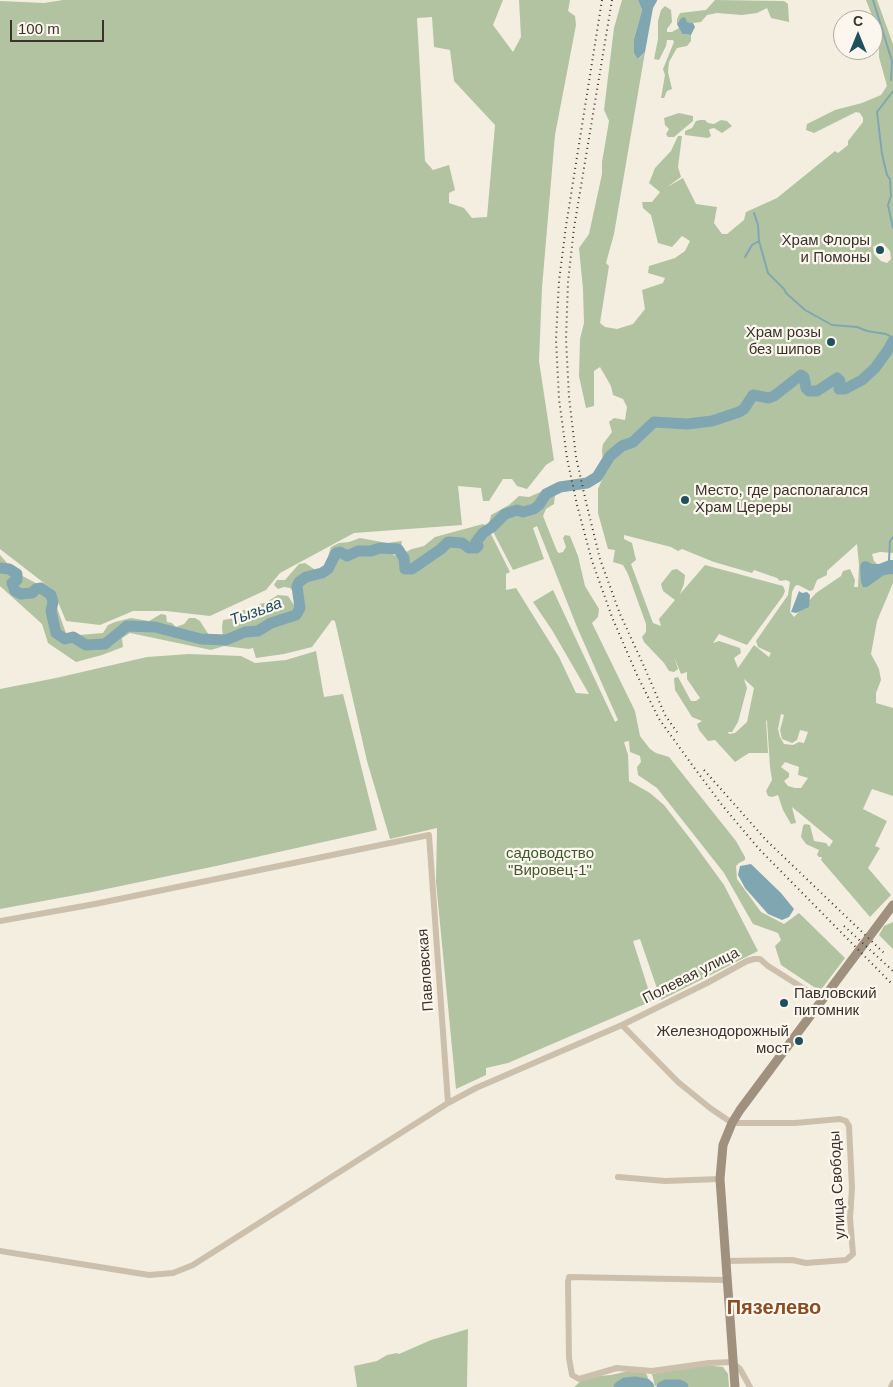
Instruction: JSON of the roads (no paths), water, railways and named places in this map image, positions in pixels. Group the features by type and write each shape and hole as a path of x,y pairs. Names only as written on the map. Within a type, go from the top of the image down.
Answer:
{"main road":[{"path":"735,1387 720,1179 722,1145 732,1123 893,905"}],"street":[{"name":"Павловская","path":"0,921 95,904 429,836 448,1103"},
{"name":"Полевая улица","path":"622,1025 754,959 760,959 822,1000"},
{"path":"0,1251 149,1274 173,1274 183,1270 448,1103 476,1088 622,1025 678,1082 732,1123"},
{"name":"улица Свободы","path":"725,1261 792,1260 806,1263 846,1260 854,1254 850,1218 852,1188 849,1126 846,1120 795,1124 732,1123"},
{"path":"618,1177 665,1181 720,1179"},
{"path":"726,1280 569,1277 569,1358 572,1375 579,1378 617,1368 652,1371 709,1363 732,1362 740,1369 750,1387"},
{"path":"890,1387 893,1383"}],"water":[{"path":"638,0 657,1 653,8 645,52 638,59 634,53 634,39 642,10"},
{"path":"685,17 687,22 693,23 695,27 691,35 682,34 677,24 681,18"},
{"path":"893,560 893,574 884,575 867,587 863,587 860,566 862,562 879,564"},
{"path":"799,591 802,593 807,592 810,595 809,607 796,613 791,612"},
{"path":"751,864 781,893 794,909 789,917 782,920 768,914 745,888 738,875 740,866"}],"waterway":[{"path":"873,0 892,61 891,80"},
{"path":"893,91 877,112 882,154 887,175 890,179 891,196 888,205 893,228"},
{"path":"754,213 768,273 786,293 805,310 832,325 857,327 867,331 886,334 893,338"},
{"path":"745,257 752,245 759,241"},
{"name":"Тызьва","path":"0,568 9,569 17,574 17,580 12,583 15,591 21,594 32,593 36,589 41,588 51,595 53,602 51,611 56,633 65,639 73,637 86,645 105,644 127,626 155,627 201,639 226,640 245,632 258,631 271,623 296,615 300,608 297,586 299,582 306,577 322,573 328,569 336,553 340,552 347,556 358,551 371,551 380,548 398,549 404,558 405,569 412,569 448,542 462,543 469,548 476,548 478,546 476,542 483,533 505,514 517,510 523,512 534,509 546,494 560,487 587,483 597,477 610,456 622,446 633,442 654,422 687,424 712,421 744,409 753,395 769,398 774,396 801,375 804,377 806,388 809,391 817,391 837,378 840,381 839,389 845,389 862,380 875,368 893,341"},
{"path":"889,560 890,541 893,537"},
{"path":"619,1387 625,1383 635,1382 646,1384 649,1387"},
{"path":"662,1387 666,1385 679,1385 683,1387"}],"railway":[{"path":"602,0 566,226 559,281 556,339 559,399 567,458 592,561 612,617 637,675 659,719 722,805 759,849 893,985"},
{"path":"612,0 574,228 568,282 566,339 569,397 576,457 600,559 620,614 665,715 679,735"},
{"path":"704,770 766,840 884,953"},
{"path":"844,926 893,971"}],"place":[{"name":"Храм Флоры и Помоны","path":"880,250"},
{"name":"Храм розы без шипов","path":"831,342"},
{"name":"Место, где располагался Храм Цереры","path":"685,500"},
{"name":"Павловский питомник","path":"784,1003"},
{"name":"Железнодорожный мост","path":"799,1041"}],"district":[{"name":"Пязелево","path":"774,1308"}],"park label":[{"name":"садоводство \"Вировец-1\"","path":"550,862"}]}
